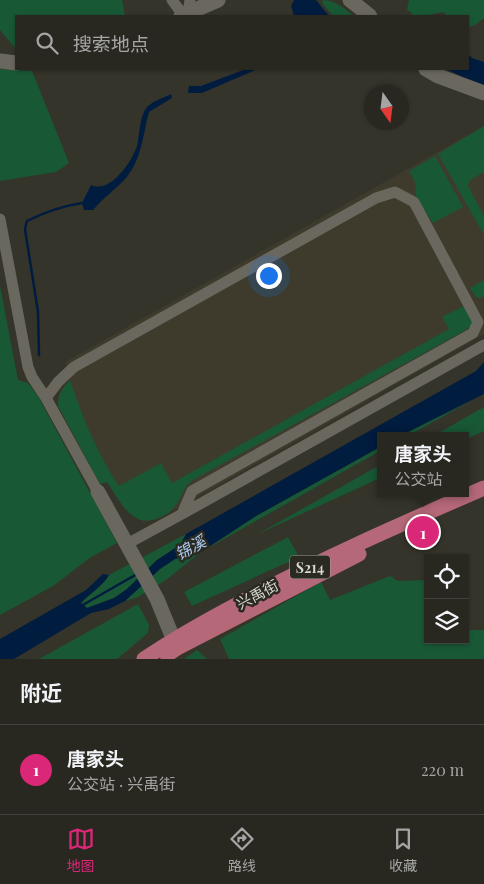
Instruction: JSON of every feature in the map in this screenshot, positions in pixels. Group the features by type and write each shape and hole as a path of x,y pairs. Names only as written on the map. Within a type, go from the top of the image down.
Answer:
{"main road":[{"name":"兴禹街","path":"469,495 484,488"},
{"name":"兴禹街","path":"162,659 175,644 264,589 358,543 463,497"},
{"name":"兴禹街","path":"144,659 375,546 484,499"}],"street":[{"path":"172,0 186,11 218,0"},
{"path":"350,0 369,15"},
{"path":"0,61 15,63"},
{"path":"428,70 438,76 484,93"},
{"path":"46,398 58,382 74,367 376,198 395,192 414,202 478,322 473,333 192,491 182,514"},
{"path":"0,219 28,367 32,377 46,398 153,592 175,644"},
{"path":"129,548 182,514 484,345"}],"shaded area":[{"path":"484,126 484,334 166,515 144,522 126,510 107,482 100,484 58,406 58,397 61,389 70,380 65,362"}],"green space":[{"path":"0,0 122,0 125,15 15,15 15,48 0,30"},
{"path":"323,0 327,0 336,3 353,15 332,15 322,3"},
{"path":"409,0 484,0 484,18 475,25 469,27 469,15 446,15 443,12 429,15 413,15 407,9"},
{"path":"0,69 32,71 69,163 56,172 0,181"},
{"path":"484,126 484,172 470,180 468,186 484,216 484,235 438,154"},
{"path":"435,156 463,207 433,223 417,199 415,192 416,184 409,171"},
{"path":"484,280 484,296 476,297 470,288"},
{"path":"0,286 18,380 28,383 39,398 117,543 91,557 53,586 0,615"},
{"path":"464,306 472,320 472,325 464,331 193,480 186,487 173,509 165,515 152,520 137,518 131,514 125,509 107,482 100,484 58,406 61,392 70,380 80,409 103,460 119,486 161,463 172,483 449,329 442,317"},
{"path":"481,395 415,432 408,432"},
{"path":"484,407 484,431 469,438 469,432 440,432"},
{"path":"377,449 377,453 201,552 256,516"},
{"path":"377,467 377,479 256,535"},
{"path":"186,534 180,545 157,560 127,589 114,598 87,608 81,603 109,575"},
{"path":"288,537 299,557 192,606 184,592"},
{"path":"201,552 166,580 138,597 125,601 160,569 175,559"},
{"path":"390,576 398,581 424,580 424,644 469,644 469,630 484,630 484,659 229,659 220,639 321,582 330,600"},
{"path":"138,604 149,625 148,633 117,659 39,659"},
{"path":"197,650 207,659 184,659"}],"water":[{"path":"294,0 316,0 328,15 294,15 291,6"},
{"path":"469,55 484,62 484,85 448,70 469,70"},
{"path":"243,70 256,70 202,93 188,93 189,86 201,86"},
{"path":"171,94 172,98 149,112 139,155 126,178 93,210 84,210 82,203 91,185 98,187 113,181 130,160 137,146 141,121 147,107"},
{"path":"484,362 484,394 408,432 377,432 377,449 256,516 201,552 175,559 160,569 125,601 109,609 91,613 14,659 0,659 0,639 86,590 103,574 109,575 81,603 87,608 114,598 127,589 157,560 180,545 186,534 476,371"}],"waterway":[{"path":"39,355 38,312 25,229 27,221 54,210 82,203"},
{"name":"锦溪","path":"81,606 137,574"}],"place":[{"name":"唐家头","path":"423,532"}]}
